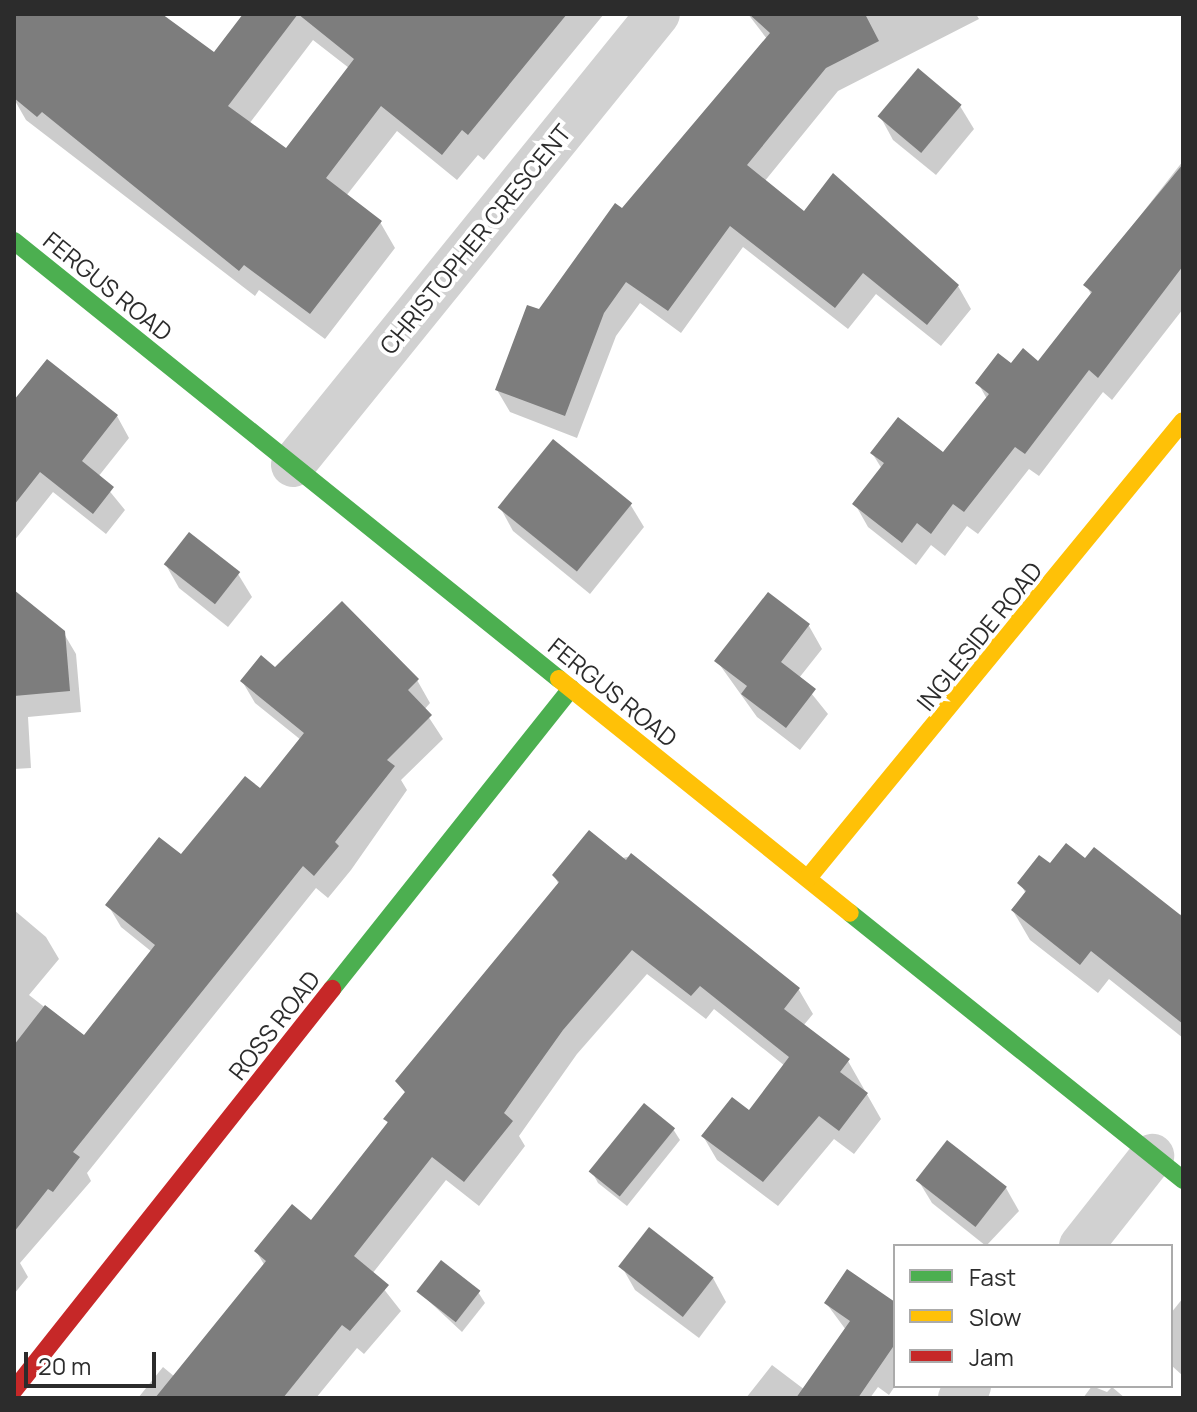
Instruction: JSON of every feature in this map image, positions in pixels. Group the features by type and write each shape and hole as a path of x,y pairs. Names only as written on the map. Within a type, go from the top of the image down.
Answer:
{"street":[{"name":"CHRISTOPHER CRESCENT","path":"293,465 658,14"},
{"name":"FERGUS ROAD","path":"14,241 1168,1168"},
{"name":"INGLESIDE ROAD","path":"808,878 1183,421"},
{"name":"ROSS ROAD","path":"14,1390 571,689"},
{"path":"1083,1244 1168,1168"}],"building":[{"path":"14,14 162,14 214,52 243,14 298,14 567,14 468,135 462,130 442,155 381,106 326,178 382,221 310,314 244,265 239,271 42,112 37,117 14,98","holes":["298,14 354,59 286,148 228,106"]},
{"path":"749,14 865,14 879,41 826,68 747,165 804,211 833,173 959,285 927,325 863,273 835,308 730,226 668,311 626,282 604,313 565,416 495,390 527,305 539,309 615,203 622,208 770,33"},
{"path":"918,68 962,105 921,153 878,116"},
{"path":"1183,164 1183,266 1098,378 1089,370 1025,454 1015,447 964,512 953,504 931,534 917,523 902,543 852,504 884,463 870,453 898,417 943,452 989,394 975,383 998,353 1011,363 1023,348 1038,361 1092,292 1083,285"},
{"path":"47,359 118,415 82,461 114,487 93,514 40,472 14,505 14,400"},
{"path":"553,439 632,503 577,572 498,507"},
{"path":"189,532 240,572 215,604 164,564"},
{"path":"14,590 65,631 70,691 14,696"},
{"path":"768,592 810,624 781,662 816,689 786,728 741,694 747,686 714,661"},
{"path":"342,601 419,679 408,690 432,715 387,760 395,766 335,842 339,846 314,876 303,866 73,1152 80,1157 53,1192 48,1189 14,1232 14,1045 45,1005 84,1035 155,945 105,905 159,837 181,854 245,776 260,788 304,733 240,681 261,655 275,667"},
{"path":"589,830 626,860 631,853 800,988 784,1009 850,1059 840,1072 868,1093 839,1131 819,1116 763,1182 701,1136 732,1097 749,1110 789,1057 700,986 691,996 632,950 563,1030 504,1113 513,1121 464,1182 432,1157 354,1256 389,1285 350,1331 342,1325 283,1398 155,1398 266,1261 254,1251 292,1204 311,1220 388,1122 383,1119 405,1092 395,1081 559,882 552,875"},
{"path":"1066,843 1085,858 1094,847 1183,917 1183,1024 1091,951 1080,965 1011,910 1026,891 1017,883 1039,855 1050,863"},
{"path":"644,1103 675,1128 620,1197 589,1171"},
{"path":"947,1140 1007,1187 975,1227 916,1180"},
{"path":"649,1227 714,1277 683,1317 618,1266"},
{"path":"441,1260 480,1291 456,1322 416,1292"},
{"path":"847,1269 893,1301 893,1347 858,1398 796,1398 850,1321 824,1303"}],"traffic: fast":[{"path":"14,241 559,679"},
{"path":"332,989 571,689"},
{"path":"850,913 1183,1180"}],"traffic: slow":[{"path":"808,878 1183,421"},
{"path":"559,679 850,913"}],"traffic: jam":[{"path":"14,1390 332,989"}]}
